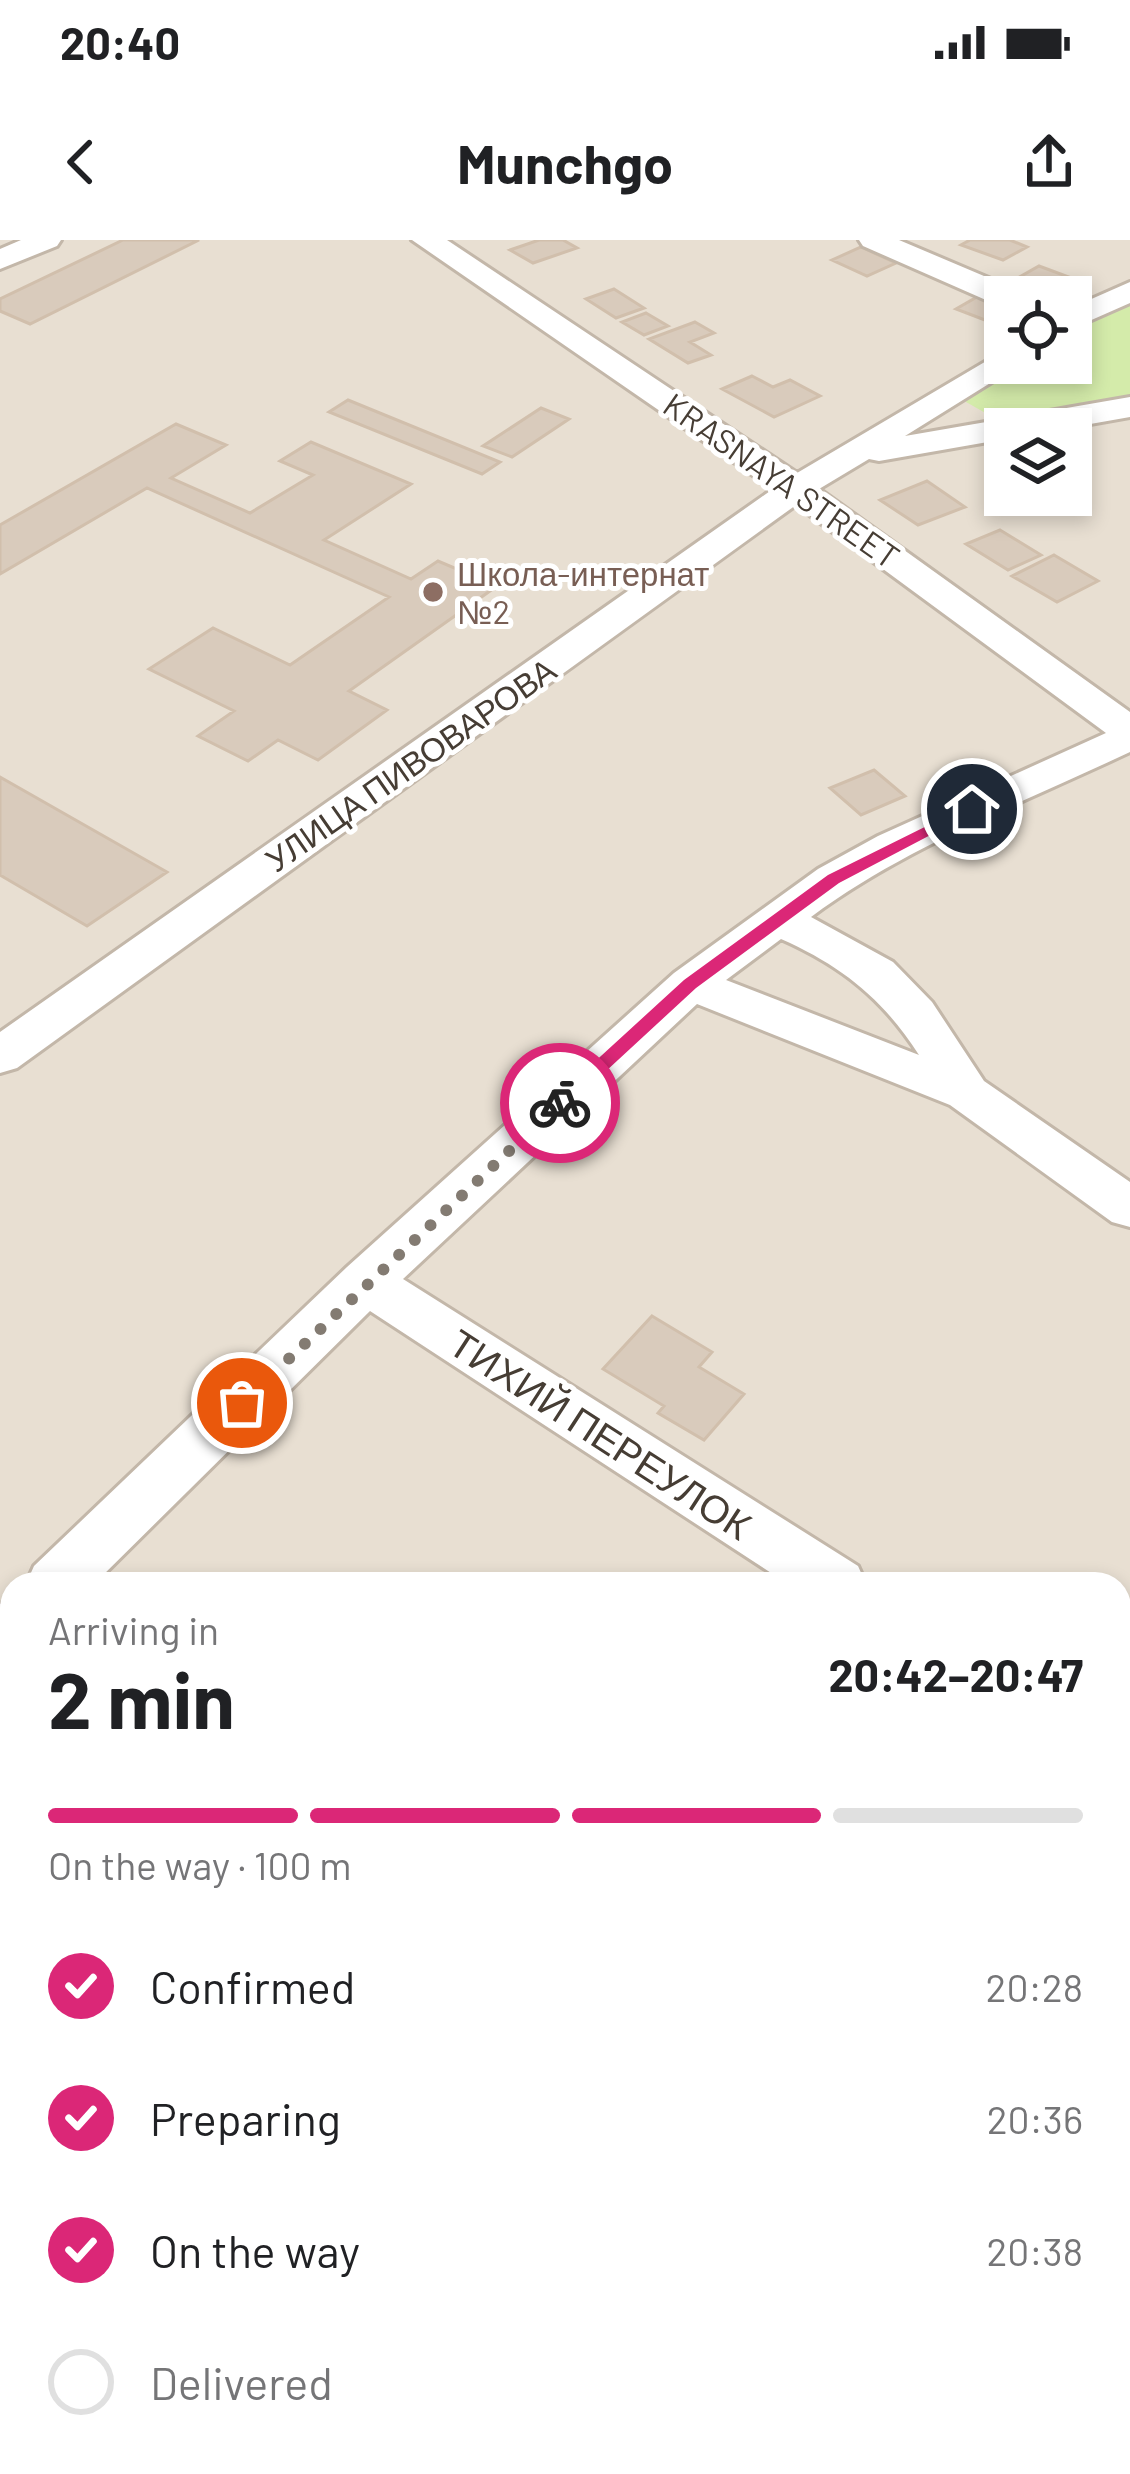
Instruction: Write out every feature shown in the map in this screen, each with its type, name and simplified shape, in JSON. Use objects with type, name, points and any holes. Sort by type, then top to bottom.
[{"type":"street","points":[[0,259],[46,240]]},
{"type":"street","name":"KRASNAYA STREET","points":[[427,240],[796,488],[1130,734]]},
{"type":"street","points":[[874,240],[984,288]]},
{"type":"street","points":[[1092,310],[1130,291]]},
{"type":"street","name":"УЛИЦА ПИВОВАРОВА","points":[[0,1056],[796,488],[984,373]]},
{"type":"street","points":[[847,457],[1130,407]]},
{"type":"street","points":[[68,1572],[365,1282],[690,984],[833,879],[1130,734]]},
{"type":"street","points":[[778,920],[878,973],[912,1008],[967,1093]]},
{"type":"street","points":[[690,984],[967,1093],[1130,1208]]},
{"type":"street","name":"ТИХИЙ ПЕРЕУЛОК","points":[[365,1282],[818,1572]]},
{"type":"shaded area","points":[[0,240],[1130,240],[1130,1572],[0,1572]]},
{"type":"green space","points":[[1130,302],[1130,396],[1060,408],[984,408],[984,412],[966,402],[967,395],[985,384],[1092,384],[1092,321]]},
{"type":"building","points":[[123,240],[199,240],[30,324],[0,311],[0,299]]},
{"type":"building","points":[[539,240],[563,240],[577,248],[533,263],[510,250]]},
{"type":"building","points":[[970,240],[1010,240],[1027,247],[1003,260],[961,245]]},
{"type":"building","points":[[861,247],[896,263],[867,276],[832,260]]},
{"type":"building","points":[[1039,266],[1066,276],[1021,276]]},
{"type":"building","points":[[614,289],[644,308],[616,318],[586,299]]},
{"type":"building","points":[[984,293],[984,320],[956,309]]},
{"type":"building","points":[[646,313],[668,326],[644,335],[622,322]]},
{"type":"building","points":[[695,322],[714,333],[690,342],[711,355],[688,363],[649,339]]},
{"type":"building","points":[[752,376],[773,387],[790,380],[820,396],[774,417],[722,389]]},
{"type":"building","points":[[348,400],[500,462],[482,474],[329,412]]},
{"type":"building","points":[[541,408],[569,419],[512,457],[483,446]]},
{"type":"building","name":"Школа-интернат №2","points":[[176,424],[226,445],[171,478],[250,513],[313,475],[280,461],[311,442],[411,484],[324,540],[411,579],[438,561],[497,586],[349,691],[387,710],[318,760],[278,740],[248,761],[198,736],[234,711],[149,669],[213,628],[290,665],[389,597],[147,488],[0,574],[0,525]]},
{"type":"building","points":[[927,481],[965,507],[918,525],[880,500]]},
{"type":"building","points":[[1000,530],[1041,555],[1008,570],[966,544]]},
{"type":"building","points":[[1054,555],[1098,581],[1057,602],[1012,576]]},
{"type":"building","points":[[874,770],[905,796],[861,815],[830,788]]},
{"type":"building","points":[[0,777],[167,872],[87,926],[0,875]]},
{"type":"building","points":[[652,1316],[712,1352],[699,1367],[744,1394],[704,1440],[658,1413],[664,1406],[603,1369]]},
{"type":"way so far","points":[[242,1403],[365,1282],[560,1103]]},
{"type":"place","name":"Школа-интернат №2","points":[[433,592]]},
{"type":"route","points":[[560,1103],[690,984],[833,879],[972,809]]}]
